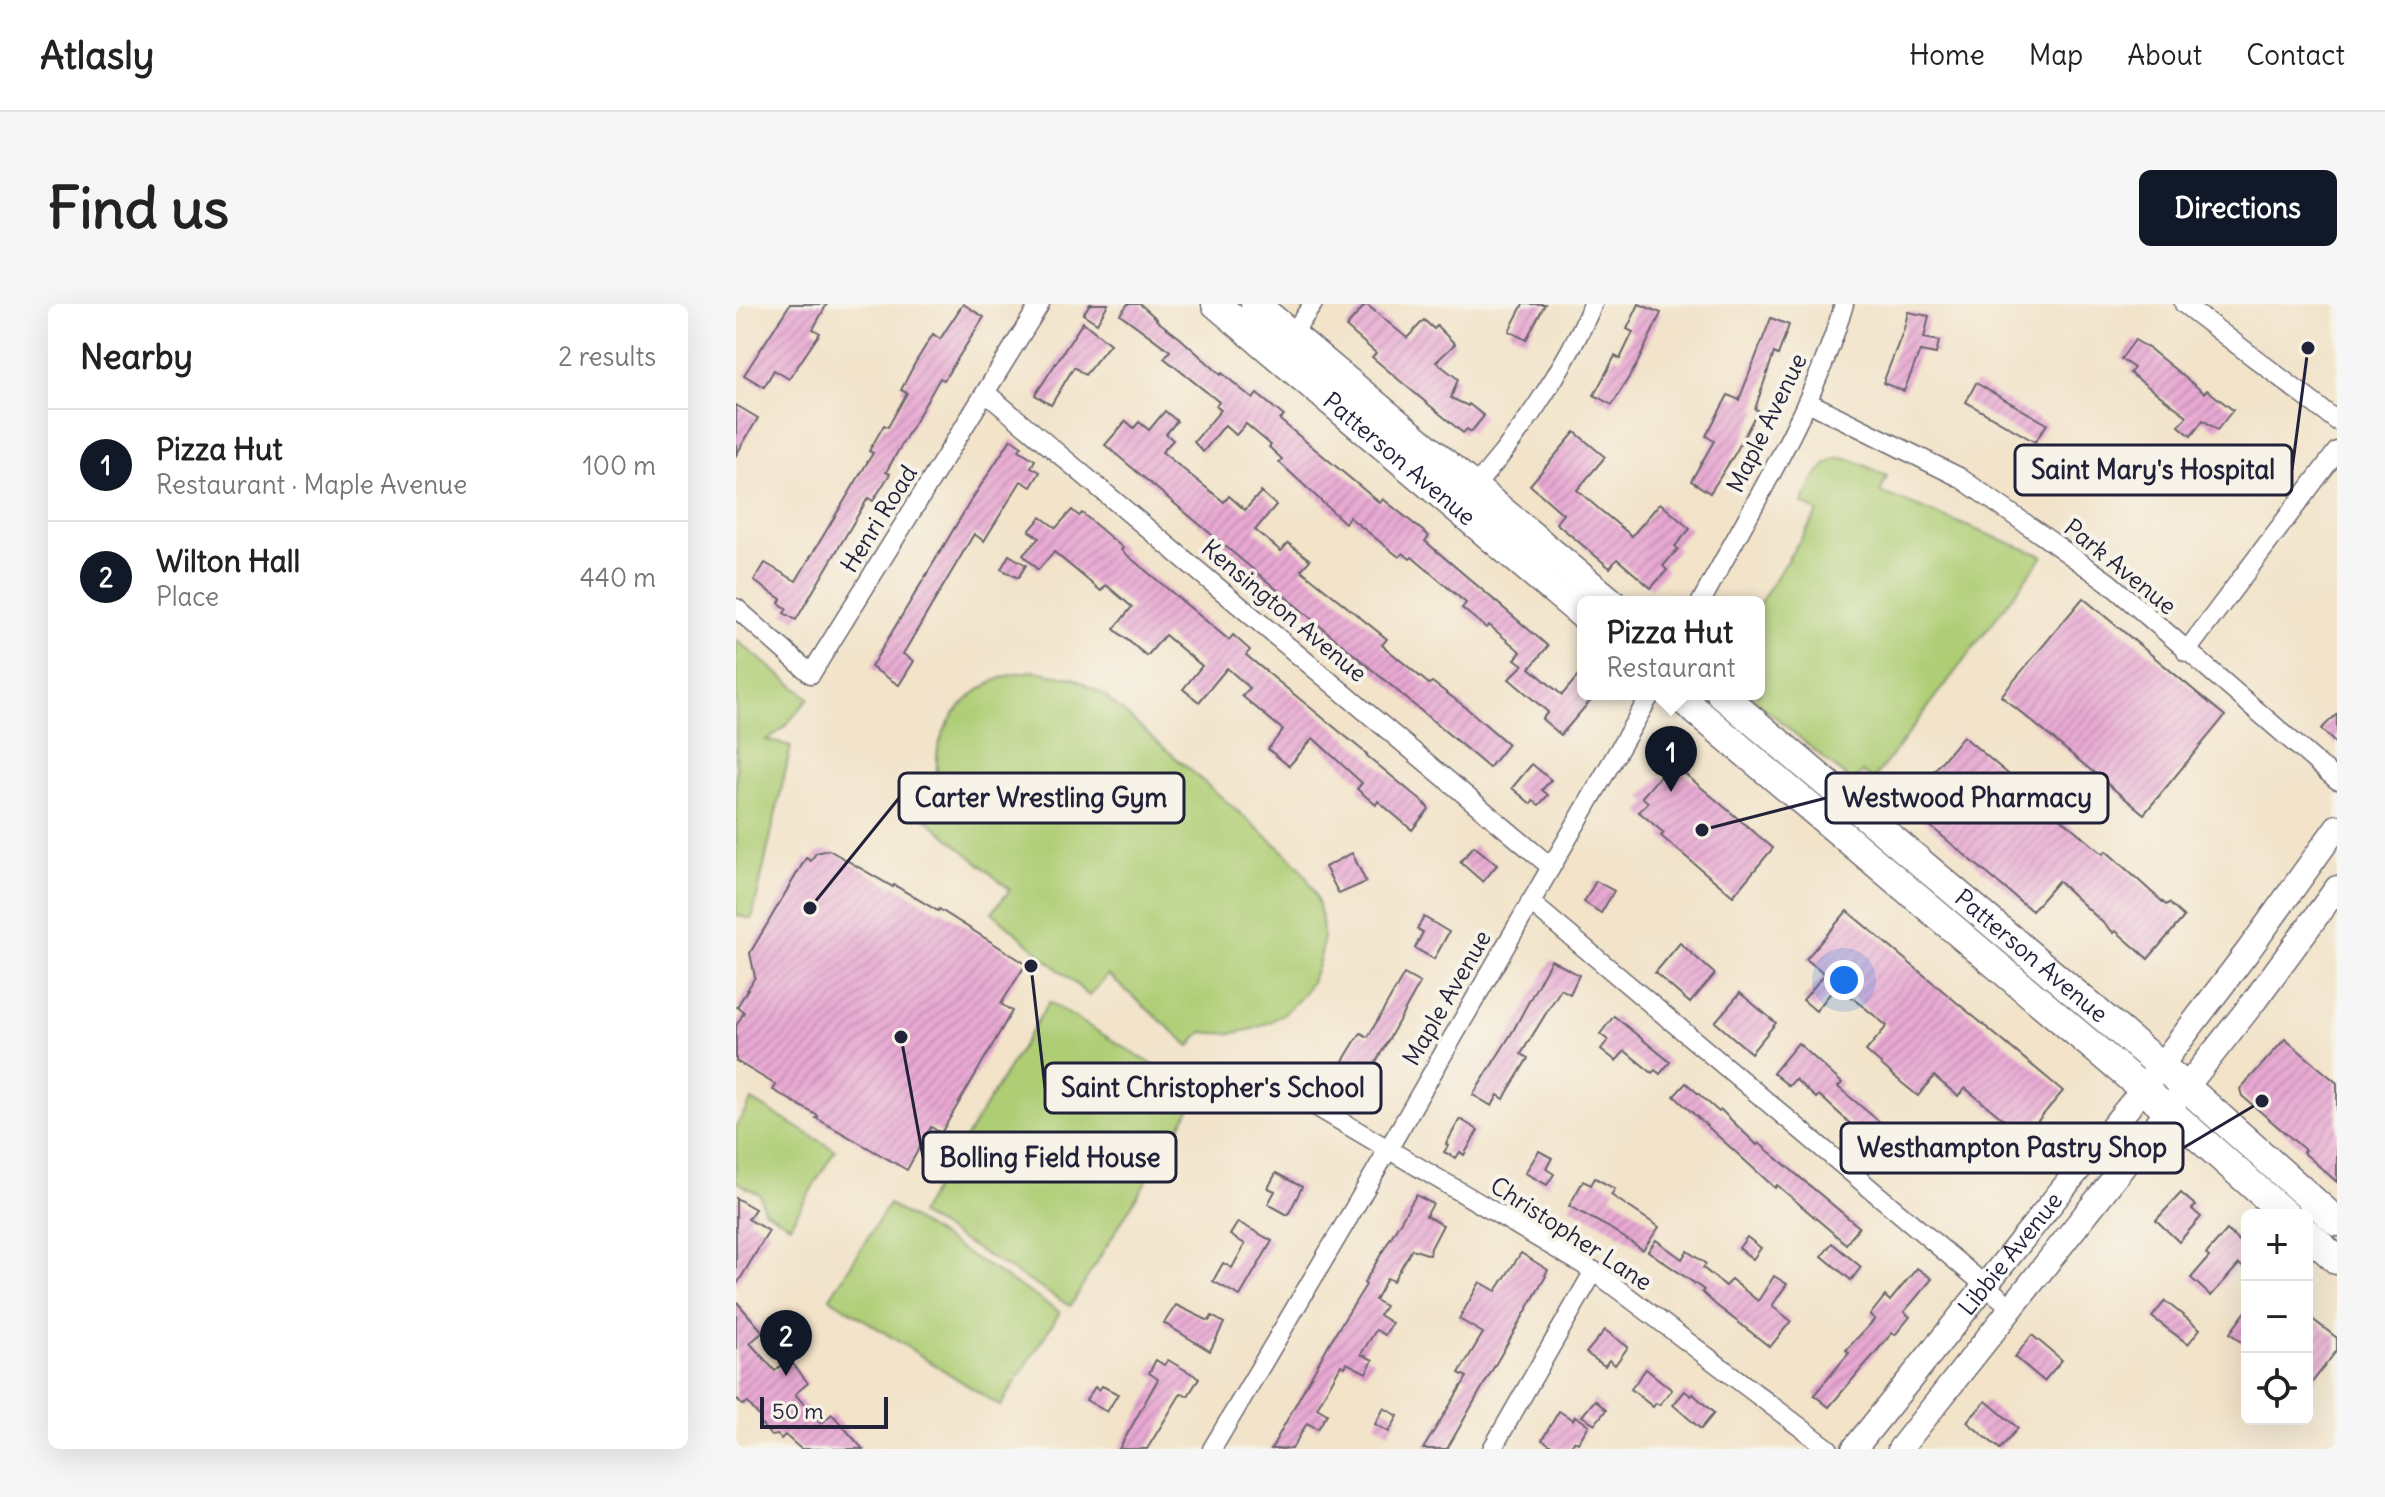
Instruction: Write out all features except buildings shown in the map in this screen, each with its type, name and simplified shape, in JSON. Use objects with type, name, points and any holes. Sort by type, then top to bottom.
[{"type":"main road","name":"Patterson Avenue","points":[[1216,304],[1284,345],[1464,497],[1577,609]]},
{"type":"main road","name":"Patterson Avenue","points":[[1255,304],[1284,345]]},
{"type":"main road","name":"Patterson Avenue","points":[[1464,497],[1603,596]]},
{"type":"main road","name":"Patterson Avenue","points":[[1683,700],[2168,1110],[2279,1209]]},
{"type":"main road","name":"Patterson Avenue","points":[[1728,700],[2186,1087],[2337,1222]]},
{"type":"main road","name":"Libbie Avenue","points":[[1854,1449],[2161,1066],[2337,827]]},
{"type":"main road","name":"Libbie Avenue","points":[[1900,1449],[2335,896]]},
{"type":"main road","points":[[2313,1238],[2337,1260]]},
{"type":"street","name":"Henri Road","points":[[736,608],[811,674],[1040,304]]},
{"type":"street","points":[[1284,345],[1313,304]]},
{"type":"street","points":[[1464,497],[1526,420],[1566,359],[1593,304]]},
{"type":"street","name":"Maple Avenue","points":[[1704,596],[1808,402],[1844,304]]},
{"type":"street","points":[[2184,304],[2337,421]]},
{"type":"street","name":"Kensington Avenue","points":[[986,393],[1551,867]]},
{"type":"street","name":"Park Avenue","points":[[1808,402],[1959,477],[2108,582],[2337,780]]},
{"type":"street","points":[[2186,652],[2337,451]]},
{"type":"street","name":"Maple Avenue","points":[[1212,1449],[1648,700]]},
{"type":"street","points":[[1530,902],[2012,1308]]},
{"type":"street","name":"Christopher Lane","points":[[1273,1081],[1594,1271],[1829,1449]]},
{"type":"street","points":[[1492,1449],[1594,1271]]},
{"type":"green space","points":[[1840,458],[1853,460],[1887,476],[1880,492],[2043,556],[1873,780],[1863,772],[1853,783],[1755,700],[1765,700],[1764,596],[1818,512],[1802,503],[1821,470]]},
{"type":"green space","points":[[736,640],[809,698],[783,729],[766,740],[791,746],[752,919],[736,915]]},
{"type":"green space","points":[[1034,671],[1073,678],[1101,693],[1286,853],[1309,882],[1321,914],[1322,946],[1314,976],[1297,1002],[1272,1021],[1240,1032],[1202,1032],[1190,1046],[1108,975],[1089,996],[992,912],[1010,890],[918,812],[935,793],[938,749],[943,733],[961,705],[973,694],[1002,678]]},
{"type":"green space","points":[[1049,1002],[1200,1093],[1070,1306],[919,1214]]},
{"type":"green space","points":[[752,1100],[835,1150],[790,1225],[764,1210],[760,1195],[736,1181],[736,1126]]},
{"type":"green space","points":[[889,1204],[1060,1312],[1000,1406],[830,1298]]},
{"type":"place","name":"Saint Mary's Hospital","points":[[2308,348]]},
{"type":"place","name":"Pizza Hut","points":[[1671,792]]},
{"type":"place","name":"Westwood Pharmacy","points":[[1702,830]]},
{"type":"place","name":"Carter Wrestling Gym","points":[[810,908]]},
{"type":"place","name":"Saint Christopher's School","points":[[1031,966]]},
{"type":"place","name":"Bolling Field House","points":[[901,1037]]},
{"type":"place","name":"Westhampton Pastry Shop","points":[[2262,1101]]},
{"type":"place","name":"Wilton Hall","points":[[786,1376]]}]
